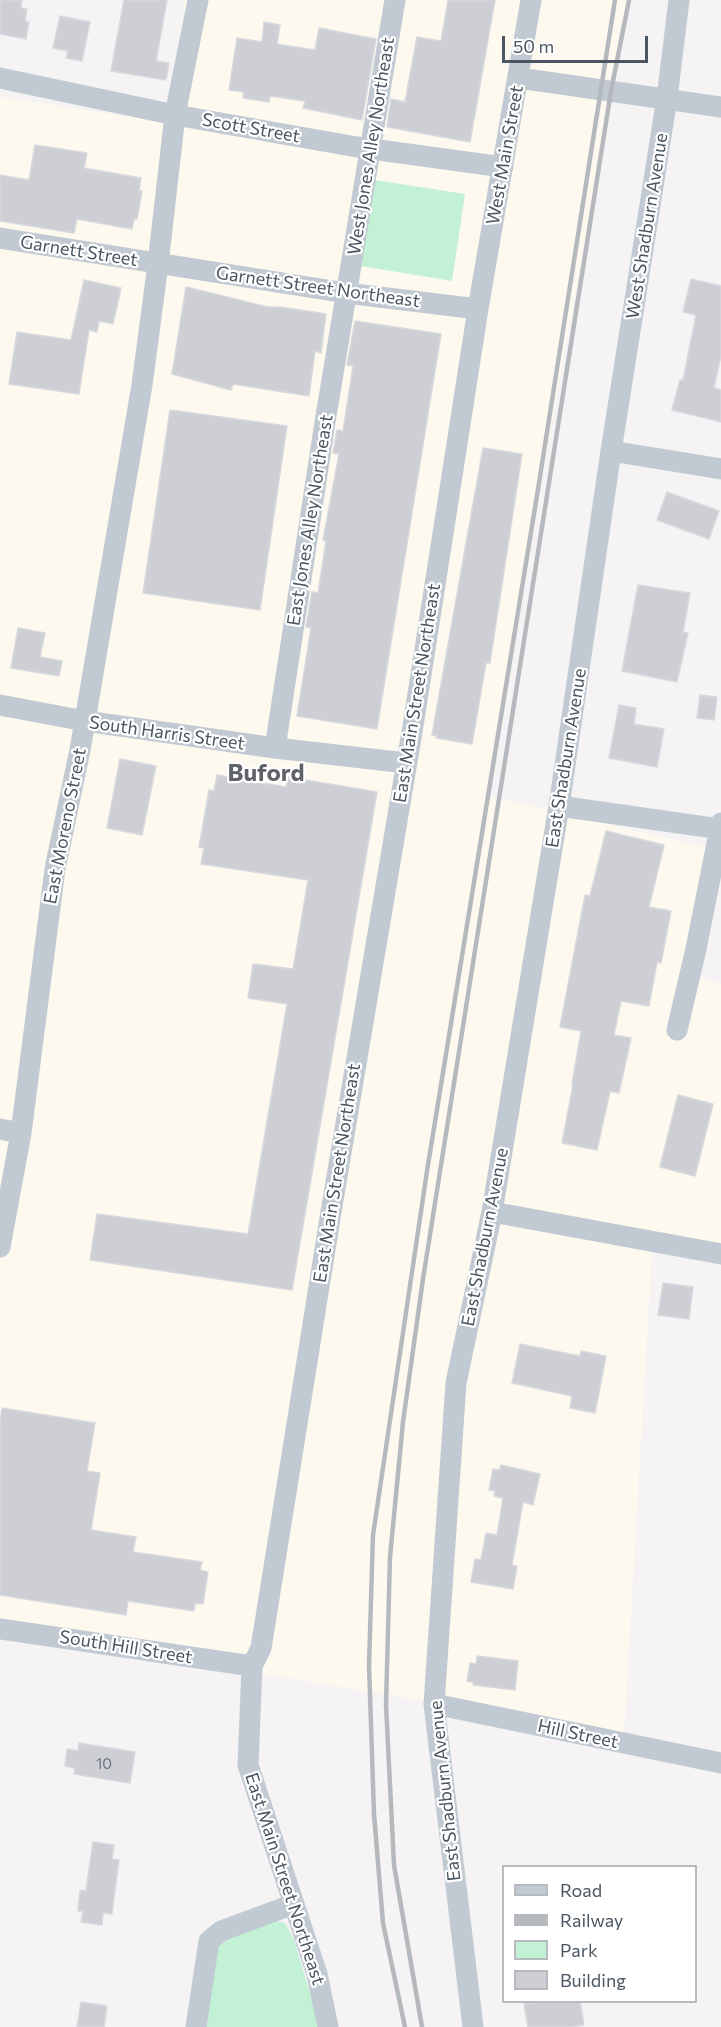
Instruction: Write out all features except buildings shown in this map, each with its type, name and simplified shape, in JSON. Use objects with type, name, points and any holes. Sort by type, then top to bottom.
[{"type":"street","name":"East Moreno Street","points":[[0,1247],[21,1133],[55,869],[85,721],[142,385],[175,115],[198,0]]},
{"type":"street","name":"West Jones Alley Northeast","points":[[346,293],[395,0]]},
{"type":"street","name":"West Main Street","points":[[478,309],[531,0]]},
{"type":"street","name":"West Shadburn Avenue","points":[[611,451],[667,98],[679,0]]},
{"type":"street","name":"Scott Street","points":[[0,78],[175,115],[371,149],[503,166]]},
{"type":"street","points":[[519,78],[721,107]]},
{"type":"street","name":"Garnett Street","points":[[0,238],[158,264]]},
{"type":"street","name":"Garnett Street Northeast","points":[[158,264],[346,293],[478,309]]},
{"type":"street","name":"East Jones Alley Northeast","points":[[275,748],[346,293]]},
{"type":"street","name":"East Main Street Northeast","points":[[328,2027],[317,1974],[248,1765],[252,1666],[261,1648],[478,309]]},
{"type":"street","points":[[611,451],[721,469]]},
{"type":"street","name":"East Shadburn Avenue","points":[[473,2027],[434,1704],[456,1383],[492,1212],[559,806],[611,451]]},
{"type":"street","name":"South Harris Street","points":[[0,705],[85,721],[275,748],[406,763]]},
{"type":"street","points":[[559,806],[721,827],[677,1030]]},
{"type":"street","points":[[0,1129],[21,1133]]},
{"type":"street","points":[[492,1212],[721,1254]]},
{"type":"street","name":"South Hill Street","points":[[0,1629],[252,1666]]},
{"type":"street","name":"Hill Street","points":[[434,1704],[721,1763]]},
{"type":"street","points":[[196,2027],[209,1941],[222,1931],[294,1904]]},
{"type":"shaded area","points":[[185,0],[628,0],[485,795],[707,848],[680,971],[721,984],[721,1264],[652,1252],[624,1735],[0,1629],[0,97],[166,122]]},
{"type":"green space","points":[[375,180],[465,194],[452,281],[361,266]]},
{"type":"green space","points":[[270,1920],[285,1923],[294,1940],[314,2006],[317,2027],[204,2027],[217,1943]]},
{"type":"railway","points":[[405,2027],[383,1923],[374,1814],[369,1665],[373,1535],[427,1171],[615,0]]},
{"type":"railway","points":[[422,2027],[394,1865],[386,1705],[390,1557],[403,1422],[423,1279],[611,91],[629,0]]},
{"type":"district","name":"Buford","points":[[266,773]]}]
